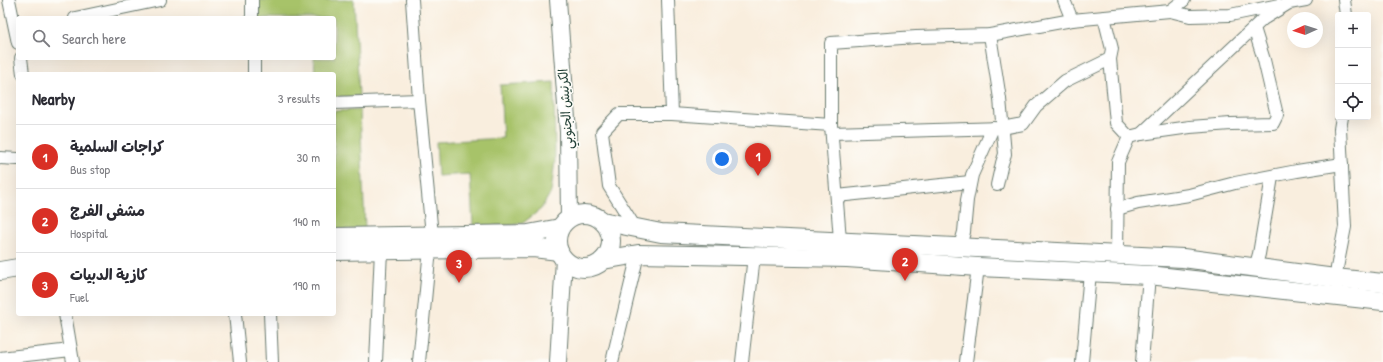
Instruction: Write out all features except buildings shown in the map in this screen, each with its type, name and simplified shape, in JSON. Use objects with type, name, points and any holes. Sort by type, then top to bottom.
[{"type":"main road","name":"الكرنيش الجنوبي","points":[[558,0],[568,132],[565,224]]},
{"type":"main road","points":[[336,251],[381,250],[431,242],[528,234],[565,224],[578,215],[587,215],[595,217],[602,222],[607,228],[610,236],[608,253],[603,260]]},
{"type":"main road","points":[[602,222],[661,233],[840,240],[1183,258],[1383,283]]},
{"type":"main road","points":[[558,362],[561,255],[557,242],[565,224]]},
{"type":"main road","points":[[336,237],[534,248],[561,255],[571,265],[580,268],[592,266],[603,260],[638,254],[847,258],[978,267],[1149,275],[1383,301]]},
{"type":"main road","points":[[0,259],[16,256]]},
{"type":"main road","points":[[0,270],[16,268]]},
{"type":"street","points":[[9,0],[16,27]]},
{"type":"street","points":[[82,16],[121,4],[160,0]]},
{"type":"street","points":[[252,0],[252,16]]},
{"type":"street","points":[[412,0],[431,242],[419,362]]},
{"type":"street","points":[[668,0],[672,114]]},
{"type":"street","points":[[1064,0],[1072,20]]},
{"type":"street","points":[[1170,12],[1184,0]]},
{"type":"street","points":[[847,258],[840,240],[832,129],[831,44],[916,37],[990,35],[1072,20],[1170,12],[1190,16],[1230,15],[1306,0]]},
{"type":"street","points":[[1344,0],[1346,12]]},
{"type":"street","points":[[1141,134],[1263,19],[1289,3]]},
{"type":"street","points":[[1104,17],[1112,49],[1110,59],[1116,122],[1129,138]]},
{"type":"street","points":[[1117,254],[1118,162],[1129,138],[1141,134],[1197,126],[1273,123],[1277,115],[1264,60],[1254,28]]},
{"type":"street","points":[[990,35],[1000,99],[998,128],[1005,154],[997,185]]},
{"type":"street","points":[[636,229],[609,186],[602,132],[619,114],[672,114],[832,129],[998,128],[1023,124],[1036,106],[1066,81],[1110,59]]},
{"type":"street","points":[[21,60],[23,72]]},
{"type":"street","points":[[254,60],[254,72]]},
{"type":"street","points":[[336,103],[419,100]]},
{"type":"street","points":[[1342,120],[1340,129],[1345,227],[1334,278],[1348,297]]},
{"type":"street","points":[[960,246],[964,232],[967,200],[972,175],[998,128]]},
{"type":"street","points":[[0,158],[16,159]]},
{"type":"street","points":[[1117,209],[1138,203],[1189,195],[1236,183],[1342,164]]},
{"type":"street","points":[[1255,268],[1259,254],[1272,177]]},
{"type":"street","points":[[837,196],[970,182]]},
{"type":"street","points":[[376,362],[381,250]]},
{"type":"street","points":[[612,362],[638,254]]},
{"type":"street","points":[[742,362],[754,256]]},
{"type":"street","points":[[966,362],[978,267]]},
{"type":"street","points":[[1082,362],[1090,272]]},
{"type":"street","points":[[1142,362],[1149,275]]},
{"type":"street","points":[[0,358],[72,356],[65,316]]},
{"type":"street","points":[[235,316],[240,362]]},
{"type":"street","points":[[270,316],[272,362]]},
{"type":"green space","points":[[258,0],[354,0],[359,96],[336,97],[336,72],[315,72],[314,60],[336,60],[336,16],[258,16]]},
{"type":"green space","points":[[554,82],[555,160],[551,192],[541,209],[523,223],[512,225],[473,226],[470,174],[438,176],[436,142],[503,138],[500,85]]},
{"type":"green space","points":[[360,110],[365,229],[336,230],[336,111]]},
{"type":"place","name":"كراجات السلمية","points":[[758,176]]},
{"type":"place","name":"مشفى الفرج","points":[[905,281]]},
{"type":"place","name":"كازية الدبيات","points":[[459,283]]}]
